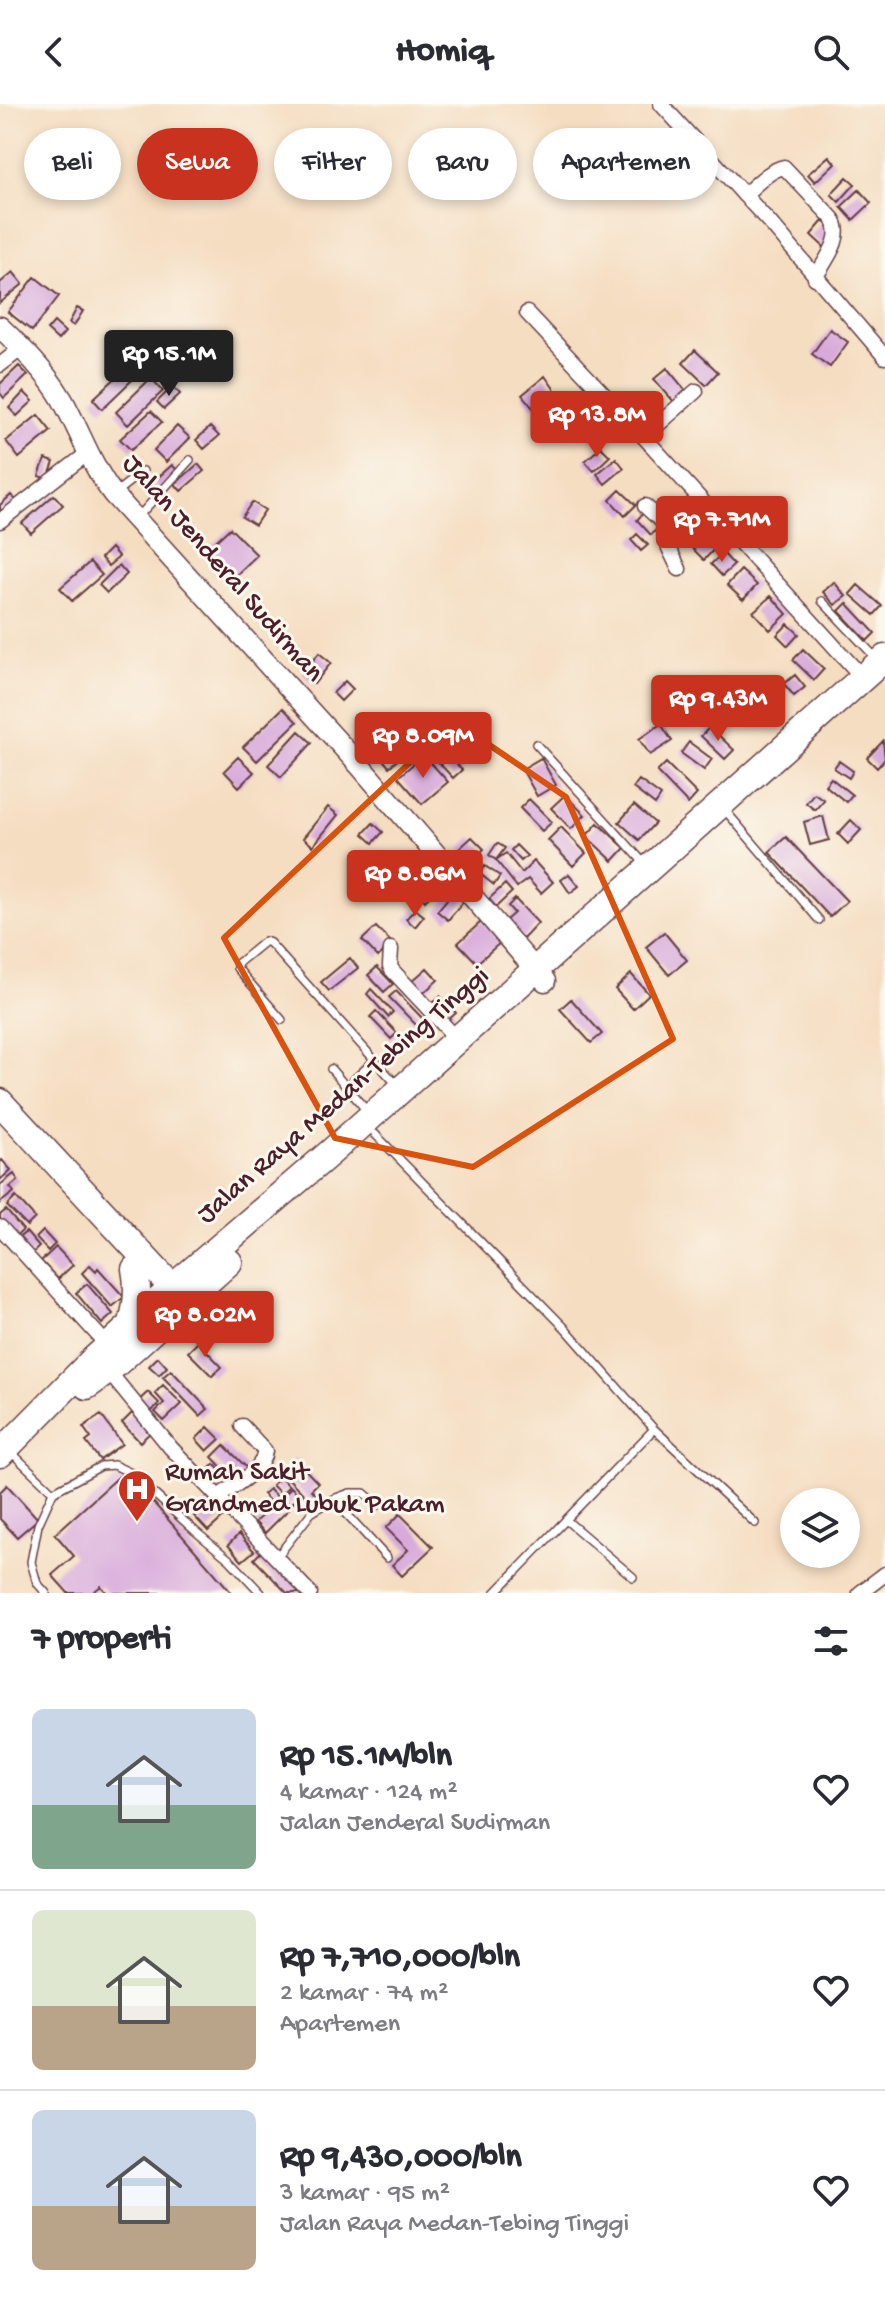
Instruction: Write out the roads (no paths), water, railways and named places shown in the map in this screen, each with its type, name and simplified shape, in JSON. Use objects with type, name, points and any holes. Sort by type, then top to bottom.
[{"type":"highway","name":"Jalan Raya Medan-Tebing Tinggi","points":[[108,1358],[131,1326],[174,1299],[205,1260],[373,1124],[401,1089],[457,1039],[541,975],[649,868],[752,787],[878,669]]},
{"type":"highway","name":"Jalan Raya Medan-Tebing Tinggi","points":[[4,1451],[541,975],[730,816],[752,787]]},
{"type":"highway","points":[[0,1102],[174,1299]]},
{"type":"highway","points":[[0,1127],[141,1264],[205,1260]]},
{"type":"highway","points":[[131,1326],[141,1264]]},
{"type":"main road","name":"Jalan Jenderal Sudirman","points":[[0,327],[22,348],[61,397],[98,474],[113,494],[360,766],[541,975]]},
{"type":"street","points":[[661,104],[885,357]]},
{"type":"street","points":[[744,195],[772,171],[784,167],[833,219],[838,226],[838,237],[815,278]]},
{"type":"street","points":[[527,313],[698,499],[878,669]]},
{"type":"street","points":[[0,365],[22,348]]},
{"type":"street","points":[[644,437],[696,391]]},
{"type":"street","points":[[0,521],[88,453]]},
{"type":"street","points":[[667,526],[698,499]]},
{"type":"street","points":[[645,506],[667,526],[669,548],[679,569]]},
{"type":"street","points":[[391,949],[392,970],[457,1039]]},
{"type":"street","points":[[0,1227],[108,1358],[171,1448],[310,1593]]},
{"type":"street","points":[[218,1497],[257,1467],[265,1456],[265,1451],[242,1426]]},
{"type":"street","points":[[860,1593],[885,1574]]},
{"type":"lane","points":[[136,519],[190,460]]},
{"type":"lane","points":[[113,494],[143,471]]},
{"type":"lane","points":[[822,601],[878,669]]},
{"type":"lane","points":[[536,744],[649,868]]},
{"type":"lane","points":[[730,816],[819,920]]},
{"type":"lane","points":[[282,1020],[237,968],[237,964],[265,941],[401,1089]]},
{"type":"lane","points":[[346,1087],[375,1060]]},
{"type":"lane","points":[[331,1069],[373,1124],[566,1329],[654,1429],[755,1523]]},
{"type":"lane","points":[[495,1593],[654,1429]]},
{"type":"lane","points":[[4,1451],[53,1492]]},
{"type":"lane","points":[[46,1593],[37,1583],[31,1562],[38,1525],[53,1492],[101,1466],[114,1465],[121,1467],[230,1560],[261,1593]]},
{"type":"lane","points":[[275,1559],[311,1513],[333,1499],[350,1493],[364,1493],[378,1505]]},
{"type":"lane","points":[[333,1499],[387,1558]]},
{"type":"lane","points":[[566,1520],[633,1577]]},
{"type":"place","name":"Rumah Sakit Grandmed Lubuk Pakam","points":[[137,1523]]}]
